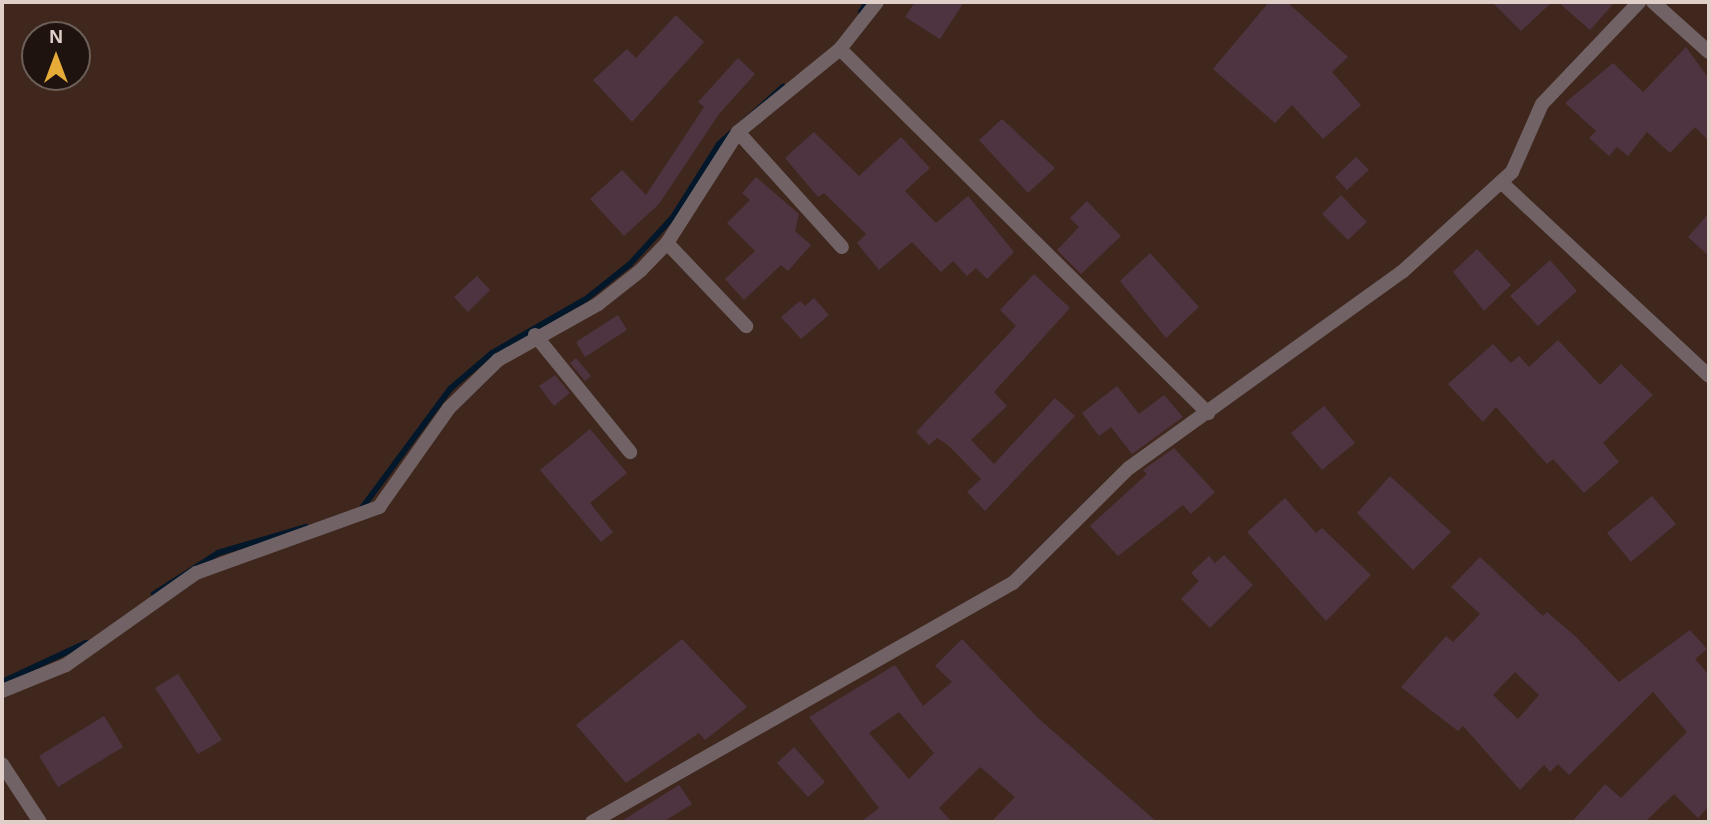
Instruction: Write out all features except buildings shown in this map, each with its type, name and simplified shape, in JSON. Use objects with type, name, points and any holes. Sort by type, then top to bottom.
[{"type":"street","points":[[2,691],[66,666],[219,562],[357,520],[379,507],[449,408],[498,360],[535,335],[598,304],[667,243],[738,132],[840,49],[877,2]]},
{"type":"street","points":[[592,822],[1013,583],[1129,468],[1402,272],[1502,182],[1542,104],[1639,2]]},
{"type":"street","points":[[1653,2],[1709,52]]},
{"type":"street","points":[[840,49],[1208,413]]},
{"type":"street","points":[[738,132],[842,247]]},
{"type":"street","points":[[1502,182],[1709,376]]},
{"type":"street","points":[[667,243],[746,326]]},
{"type":"street","points":[[535,335],[630,452]]},
{"type":"street","points":[[2,764],[40,822]]},
{"type":"waterway","points":[[861,12],[867,2]]},
{"type":"waterway","points":[[362,508],[450,389],[492,353],[586,299],[630,264],[673,217],[719,144],[783,87]]},
{"type":"waterway","points":[[154,594],[218,553],[306,527]]},
{"type":"waterway","points":[[2,682],[86,643]]}]
